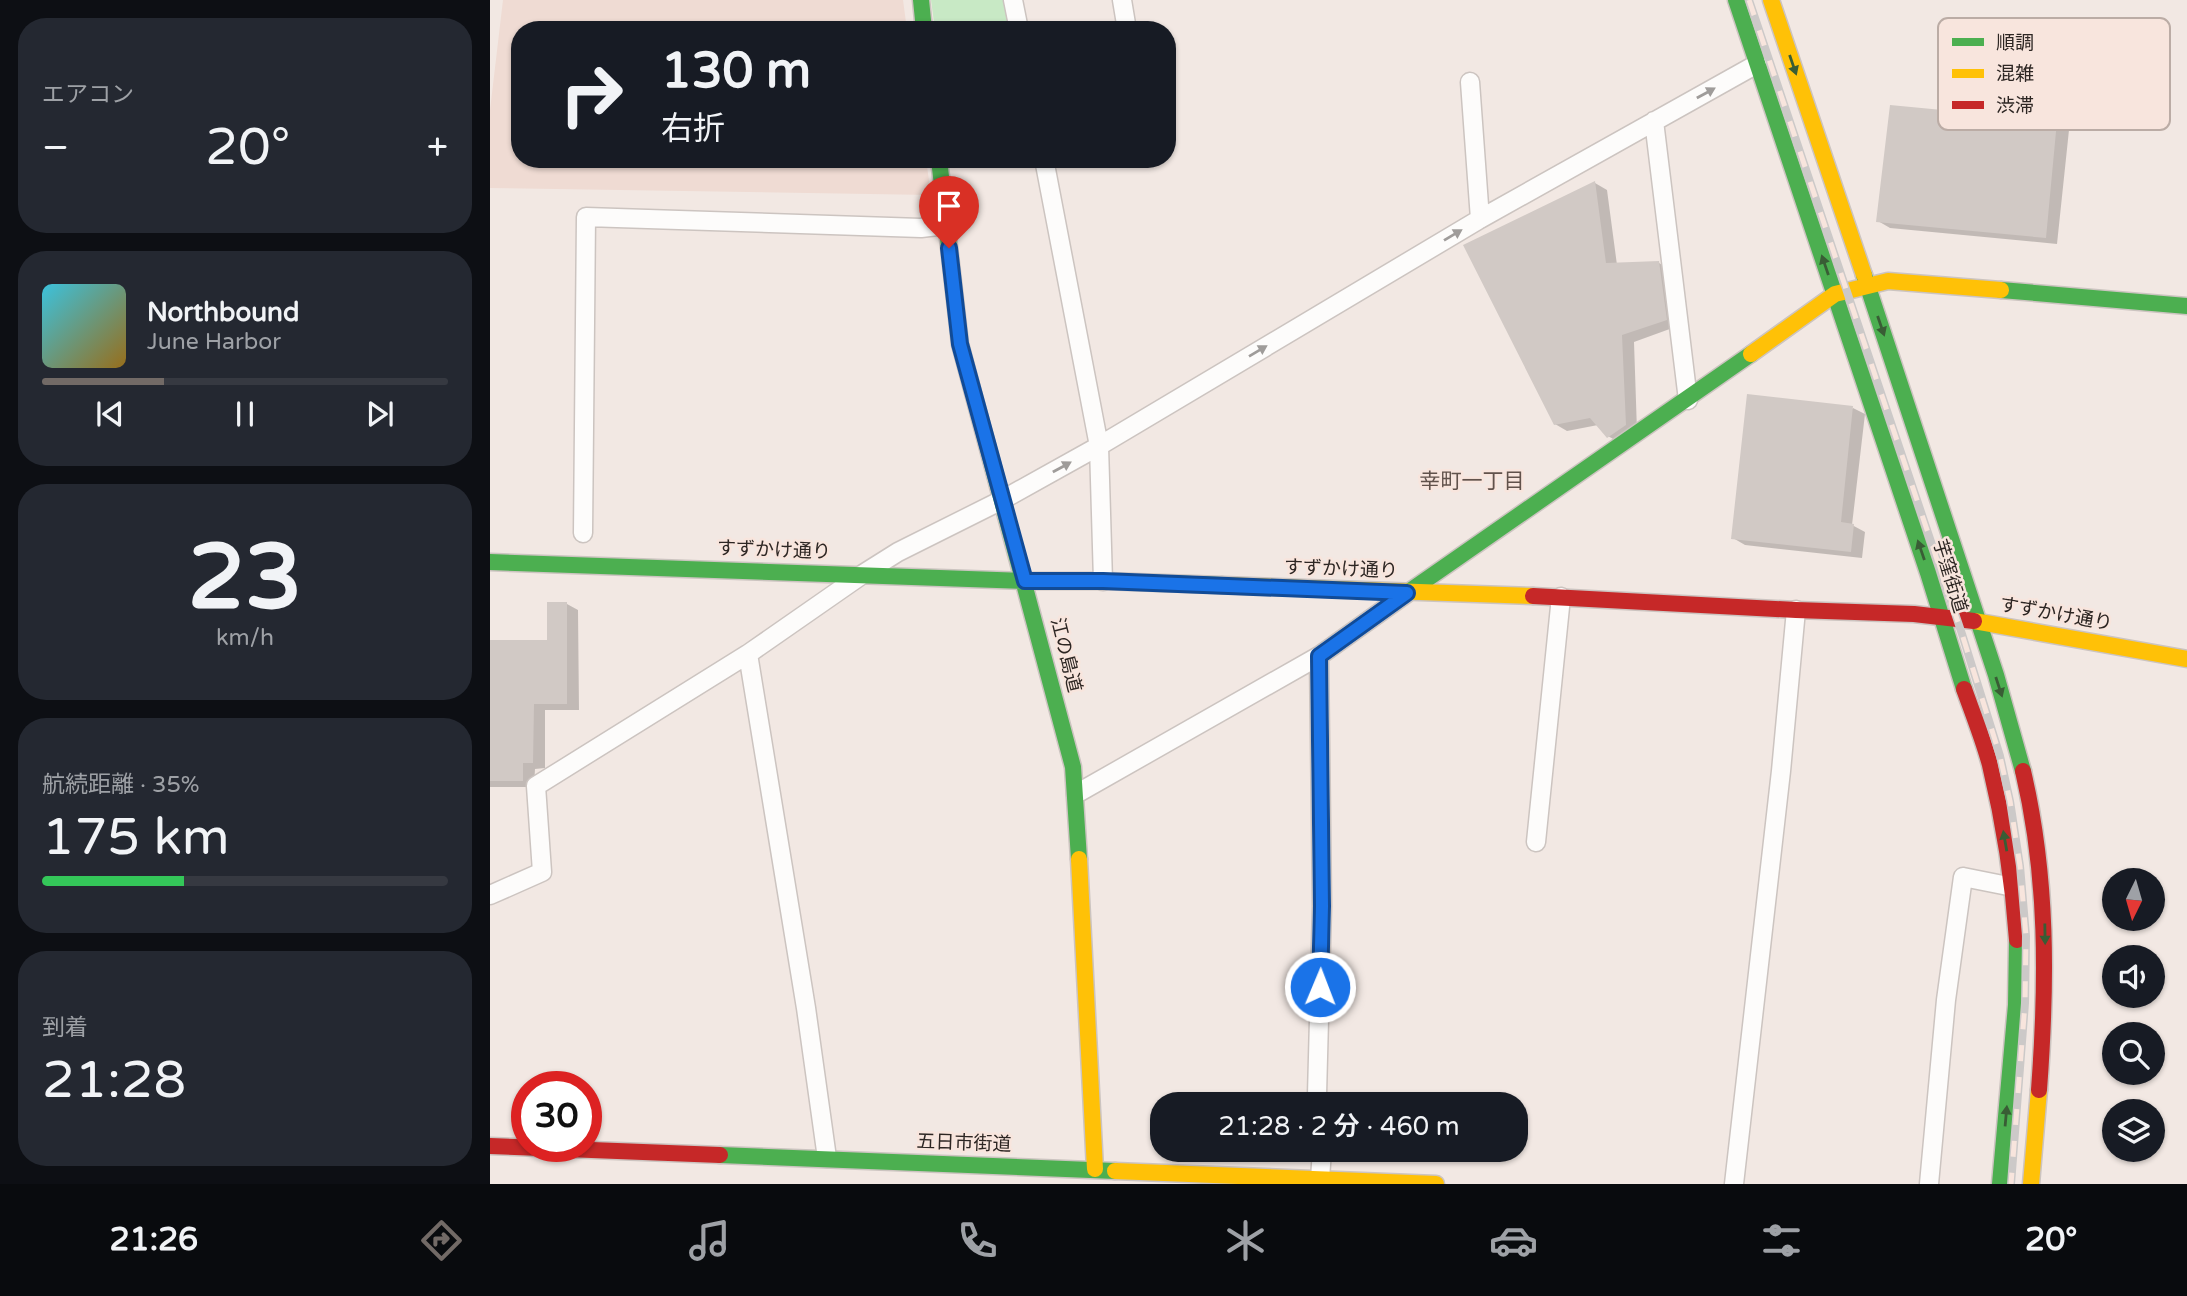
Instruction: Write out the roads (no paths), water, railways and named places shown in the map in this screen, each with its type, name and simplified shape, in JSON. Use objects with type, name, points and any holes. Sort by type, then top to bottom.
[{"type":"street","points":[[921,0],[923,21]]},
{"type":"street","points":[[1013,0],[1017,21]]},
{"type":"street","points":[[1122,0],[1126,21]]},
{"type":"street","name":"芋窪街道","points":[[1735,0],[1928,573],[1989,762],[2000,810],[2013,887],[2018,954],[2000,1184]]},
{"type":"street","name":"芋窪街道","points":[[1770,0],[1909,408],[2014,730],[2036,834],[2042,889],[2045,969],[2031,1184]]},
{"type":"street","points":[[490,895],[542,872],[536,786],[748,654],[898,552],[1002,500],[1099,446],[1480,219],[1757,64]]},
{"type":"street","points":[[1471,82],[1480,219]]},
{"type":"street","points":[[1654,121],[1688,400]]},
{"type":"street","name":"江の島道","points":[[940,168],[960,344],[1073,767],[1095,1169]]},
{"type":"street","points":[[1046,168],[1099,446],[1103,581]]},
{"type":"street","points":[[583,533],[586,217],[921,228],[946,225]]},
{"type":"street","points":[[1076,794],[1319,656],[1688,400],[1835,294],[1888,281],[2187,306]]},
{"type":"street","name":"すずかけ通り","points":[[490,562],[1561,597],[1940,616],[2187,659]]},
{"type":"street","points":[[1536,842],[1561,597]]},
{"type":"street","points":[[1734,1184],[1781,771],[1796,610]]},
{"type":"street","points":[[748,654],[806,1008],[827,1158]]},
{"type":"street","points":[[1317,1092],[1322,906],[1319,656]]},
{"type":"street","points":[[1929,1184],[1946,1000],[1963,877],[2013,887]]},
{"type":"street","name":"五日市街道","points":[[490,1146],[1436,1184]]},
{"type":"street","points":[[1320,1179],[1321,1162]]},
{"type":"street","points":[[953,1164],[953,1184]]},
{"type":"railway","points":[[1749,0],[1962,634],[2000,756],[2010,801],[2020,866],[2026,936],[2025,1003],[2011,1184]]},
{"type":"district","name":"幸町一丁目","points":[[1472,481]]}]
